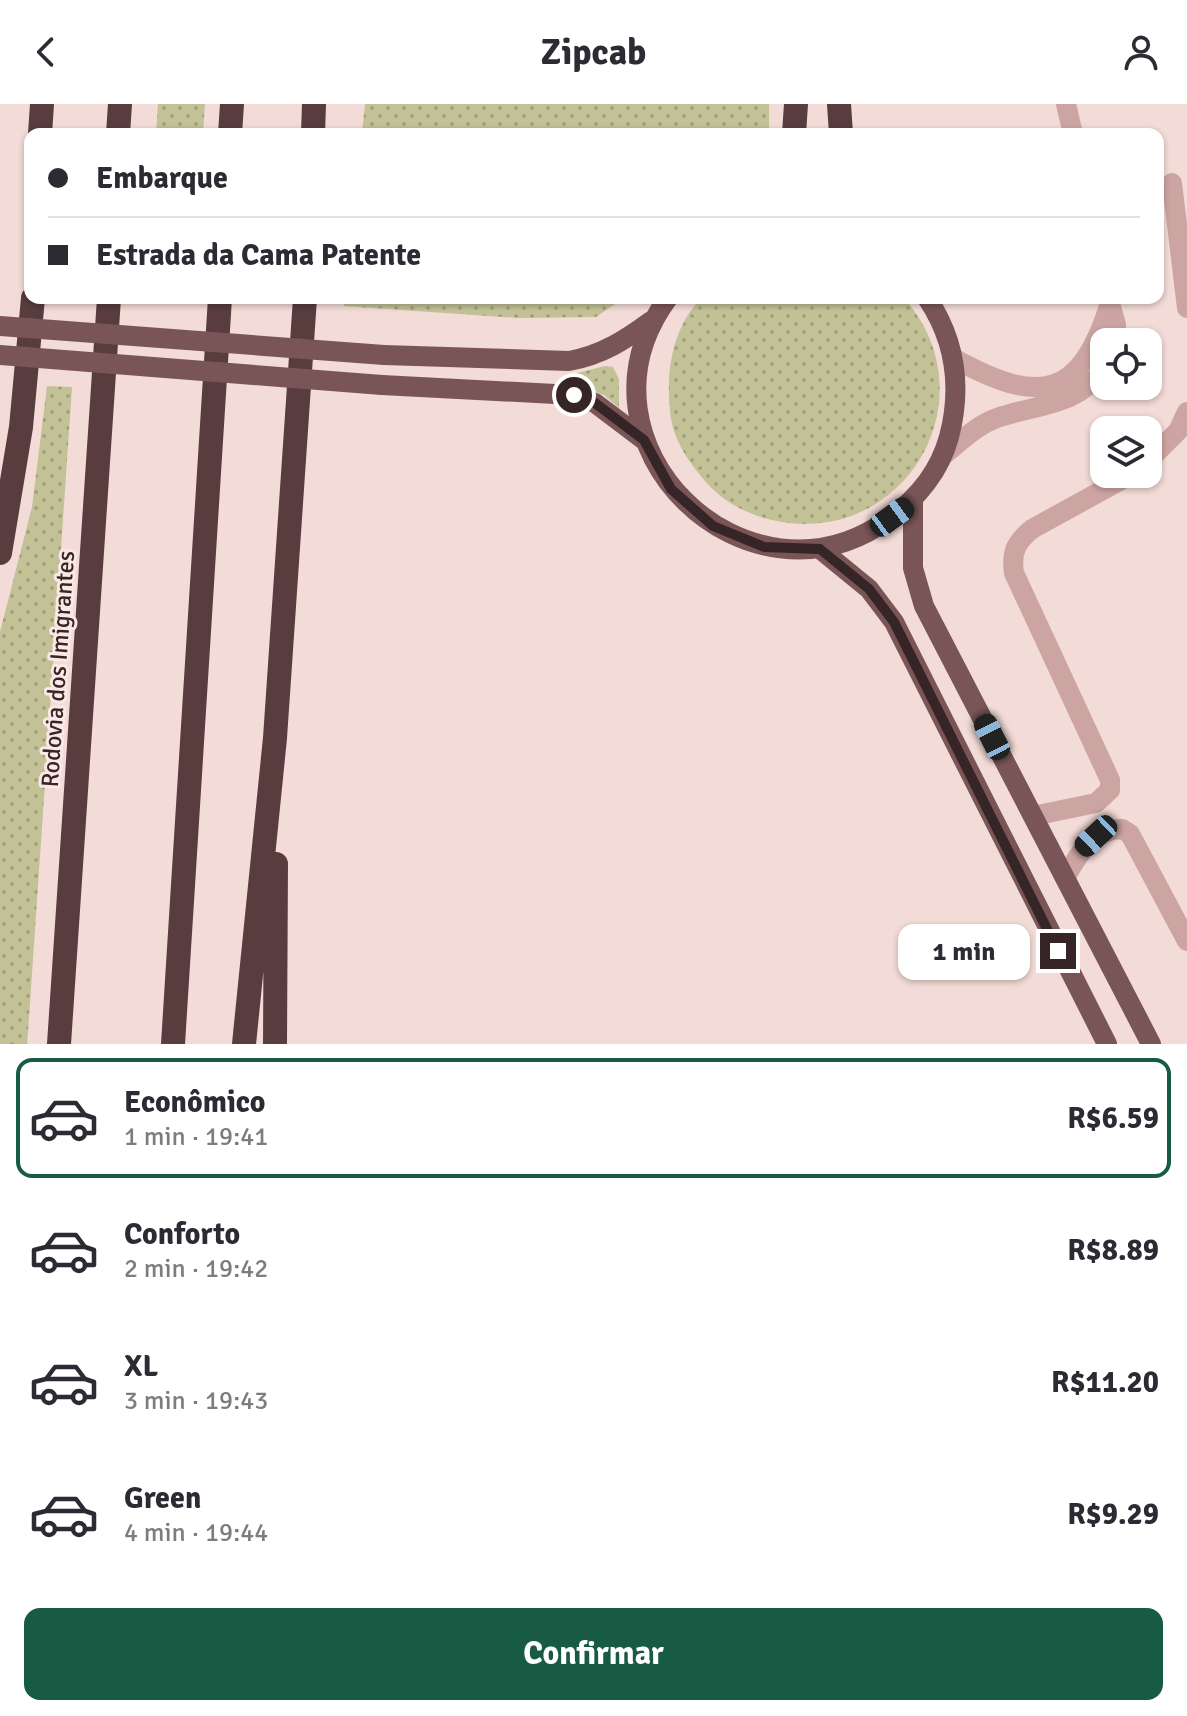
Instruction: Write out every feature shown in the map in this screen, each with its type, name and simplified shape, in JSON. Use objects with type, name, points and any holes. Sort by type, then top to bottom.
[{"type":"highway","points":[[40,128],[42,104]]},
{"type":"highway","points":[[118,128],[120,104]]},
{"type":"highway","points":[[230,128],[232,104]]},
{"type":"highway","points":[[313,128],[314,104]]},
{"type":"highway","points":[[794,128],[796,104]]},
{"type":"highway","points":[[839,104],[841,128]]},
{"type":"highway","points":[[0,553],[21,427],[32,304]]},
{"type":"highway","name":"Rodovia dos Imigrantes","points":[[59,1044],[109,304]]},
{"type":"highway","points":[[173,1044],[220,304]]},
{"type":"highway","points":[[244,1044],[275,738],[305,304]]},
{"type":"highway","points":[[275,738],[275,1044]]},
{"type":"main road","points":[[0,326],[384,355],[569,361],[591,357],[616,346],[651,321],[664,304]]},
{"type":"main road","points":[[651,321],[636,380],[644,440],[671,489],[713,526],[764,547],[820,549],[871,533],[913,501],[945,454],[957,408],[955,359],[941,319],[931,304]]},
{"type":"main road","points":[[0,355],[382,385],[574,395],[595,403],[644,440]]},
{"type":"main road","points":[[913,501],[916,587],[1151,1044]]},
{"type":"main road","points":[[820,549],[869,589],[894,622],[1107,1044]]},
{"type":"street","points":[[1066,104],[1072,128]]},
{"type":"street","points":[[1172,183],[1187,308]]},
{"type":"street","points":[[955,359],[994,381],[1020,388],[1045,387],[1069,377],[1088,359],[1108,304]]},
{"type":"street","points":[[1110,304],[1116,328]]},
{"type":"street","points":[[945,454],[995,419],[1070,398],[1090,385]]},
{"type":"street","points":[[1162,447],[1178,431],[1187,412]]},
{"type":"street","points":[[1033,816],[1096,803],[1110,790],[1110,780],[1014,573],[1012,556],[1019,540],[1032,529],[1107,488]]},
{"type":"street","points":[[1065,878],[1081,851],[1096,836],[1111,829],[1122,829],[1130,834],[1187,941]]},
{"type":"shaded area","points":[[158,104],[205,104],[203,128],[156,128]]},
{"type":"shaded area","points":[[365,104],[769,104],[769,128],[363,128]]},
{"type":"shaded area","points":[[615,304],[596,317],[519,318],[344,306]]},
{"type":"shaded area","points":[[696,304],[908,304],[929,338],[939,380],[936,421],[920,458],[895,490],[860,512],[819,523],[772,520],[735,506],[719,495],[693,465],[677,440],[671,421],[670,366],[677,337]]},
{"type":"shaded area","points":[[605,366],[613,367],[619,379],[619,408],[604,395],[561,382],[561,377]]},
{"type":"shaded area","points":[[47,386],[72,387],[28,1032],[27,1044],[0,1044],[0,632],[32,507]]},
{"type":"route","points":[[574,395],[595,403],[644,440],[671,489],[713,526],[764,547],[820,549],[869,589],[884,606],[1058,951]]}]
